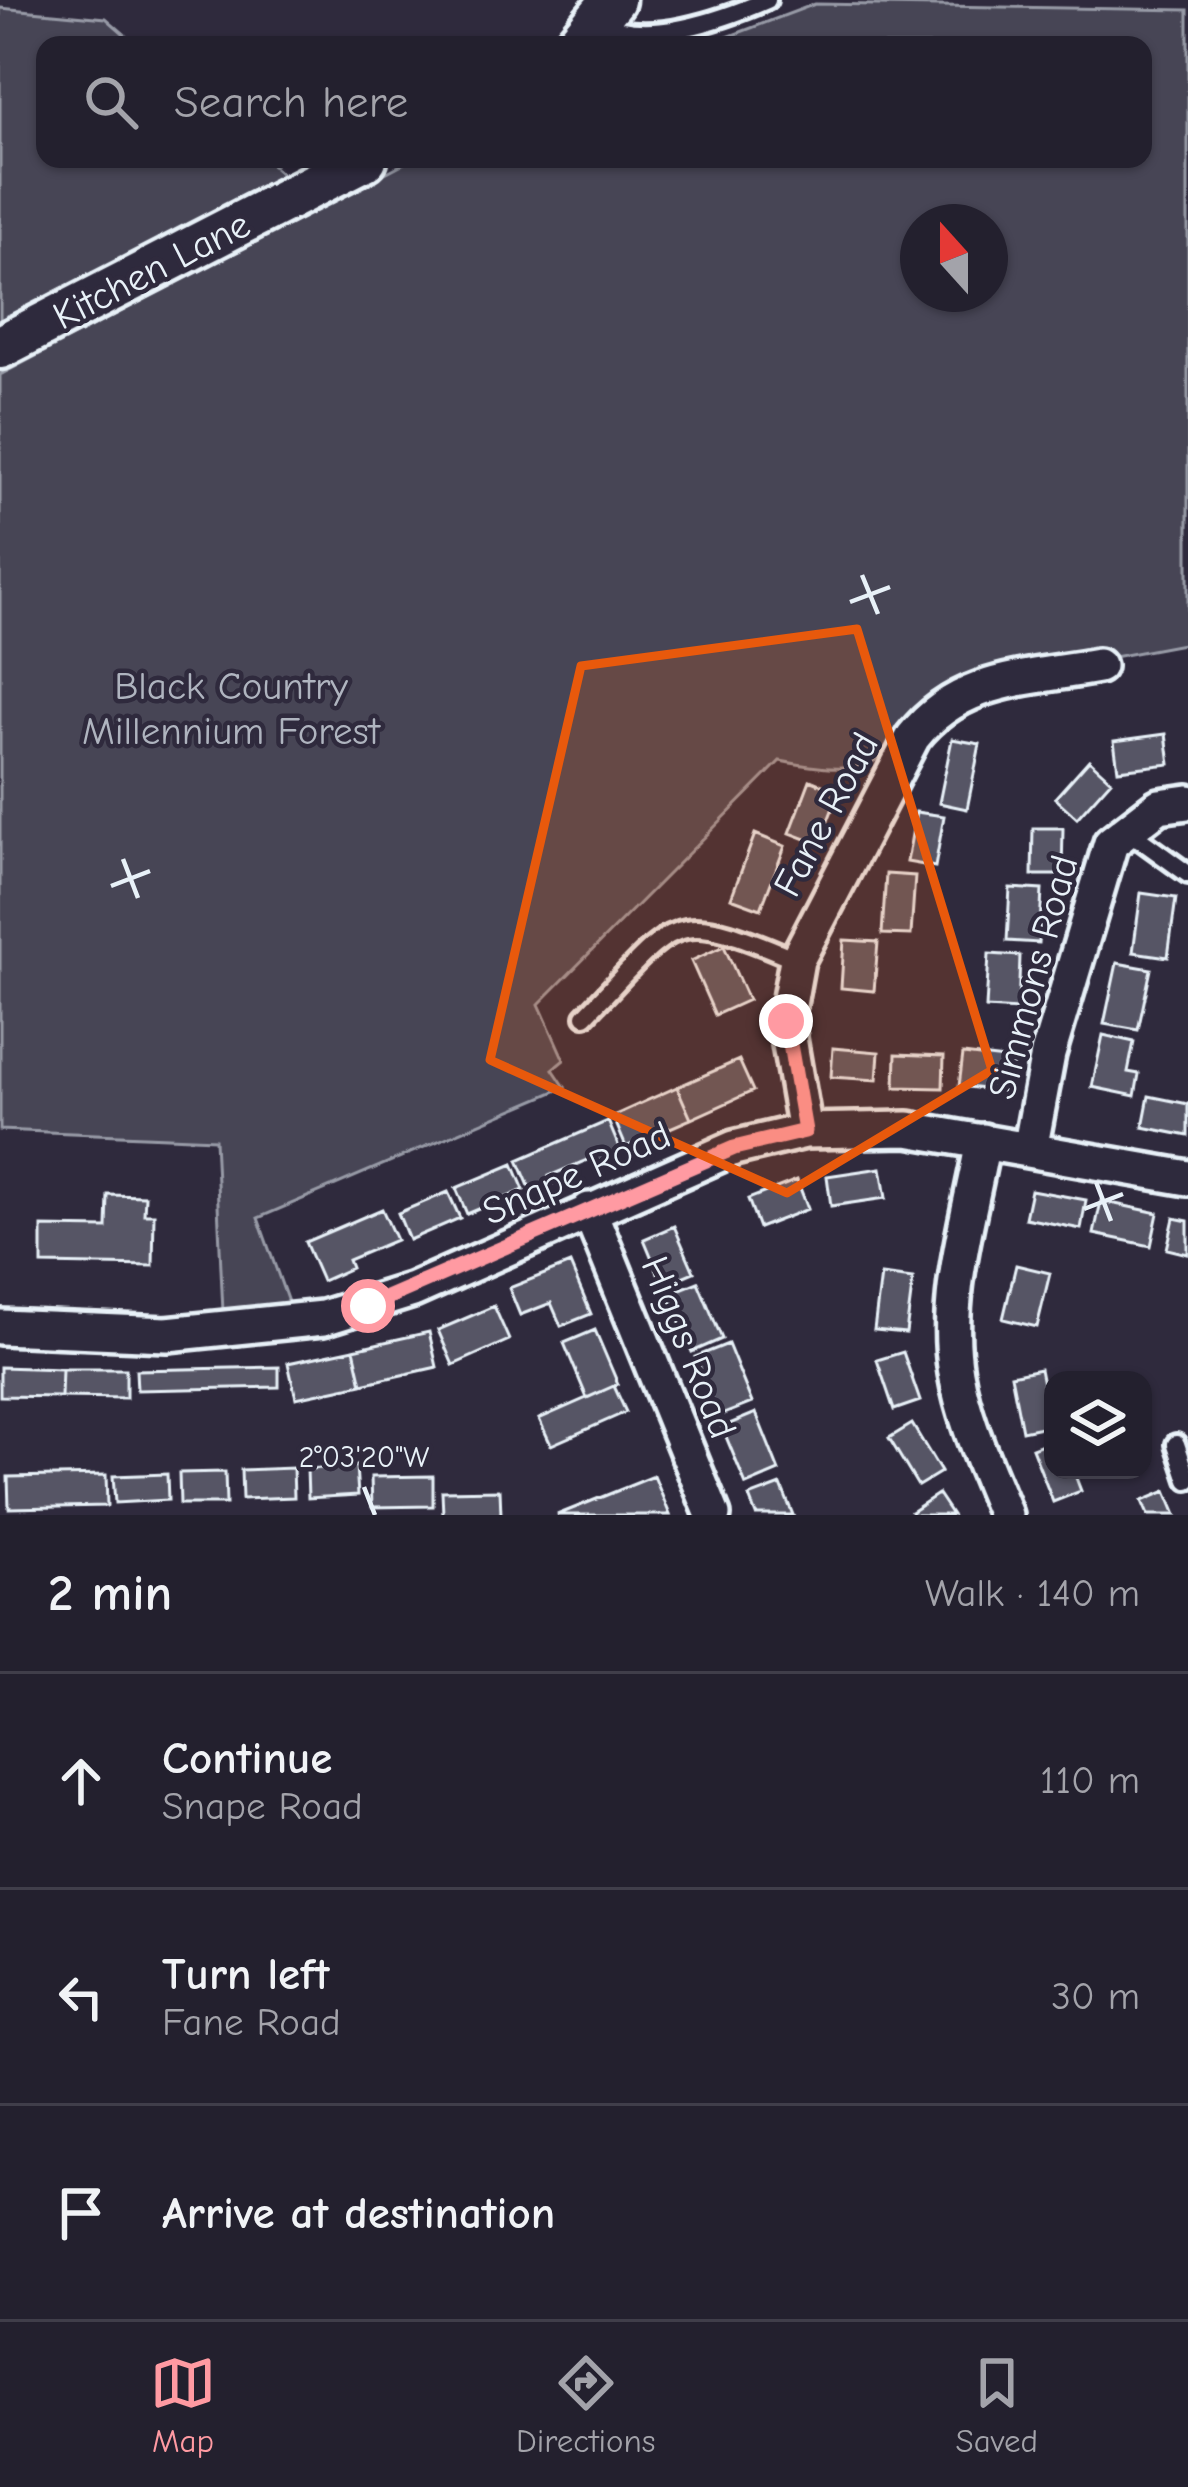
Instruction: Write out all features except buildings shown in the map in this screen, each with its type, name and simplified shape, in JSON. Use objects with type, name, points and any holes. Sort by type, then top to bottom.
[{"type":"street","name":"Kitchen Lane","points":[[0,347],[348,168]]},
{"type":"street","name":"Fane Road","points":[[805,1131],[786,1021],[797,960],[913,737],[935,709],[958,694],[1098,666]]},
{"type":"street","name":"Simmons Road","points":[[1030,1150],[1074,960],[1112,843],[1159,806],[1188,802]]},
{"type":"street","name":"Snape Road","points":[[0,1327],[167,1334],[323,1318],[412,1289],[734,1148],[805,1131],[908,1129],[1188,1178]]},
{"type":"street","points":[[983,1141],[953,1310],[953,1348],[963,1404],[1005,1515]]},
{"type":"street","name":"Higgs Road","points":[[590,1210],[712,1515]]},
{"type":"lane","points":[[596,21],[624,30],[667,30],[721,20],[766,0]]},
{"type":"lane","points":[[1126,829],[1188,874]]},
{"type":"lane","points":[[585,1016],[660,939],[686,925],[717,927],[797,960]]},
{"type":"lane","points":[[1176,1444],[1188,1480]]},
{"type":"highlighted area","points":[[857,629],[992,1070],[787,1193],[490,1060],[581,666]]},
{"type":"green space","name":"Black Country Millennium Forest","points":[[815,4],[1188,10],[1188,643],[943,689],[891,750],[859,766],[780,761],[539,1004],[564,1060],[553,1069],[565,1087],[258,1218],[289,1305],[223,1312],[215,1139],[0,1130],[0,375],[395,168],[1152,168],[1152,36],[730,36]]},
{"type":"green space","points":[[0,8],[106,18],[127,36],[36,36],[36,168],[275,168],[283,175],[0,321]]},
{"type":"route","points":[[368,1306],[734,1148],[805,1131],[786,1021]]}]
